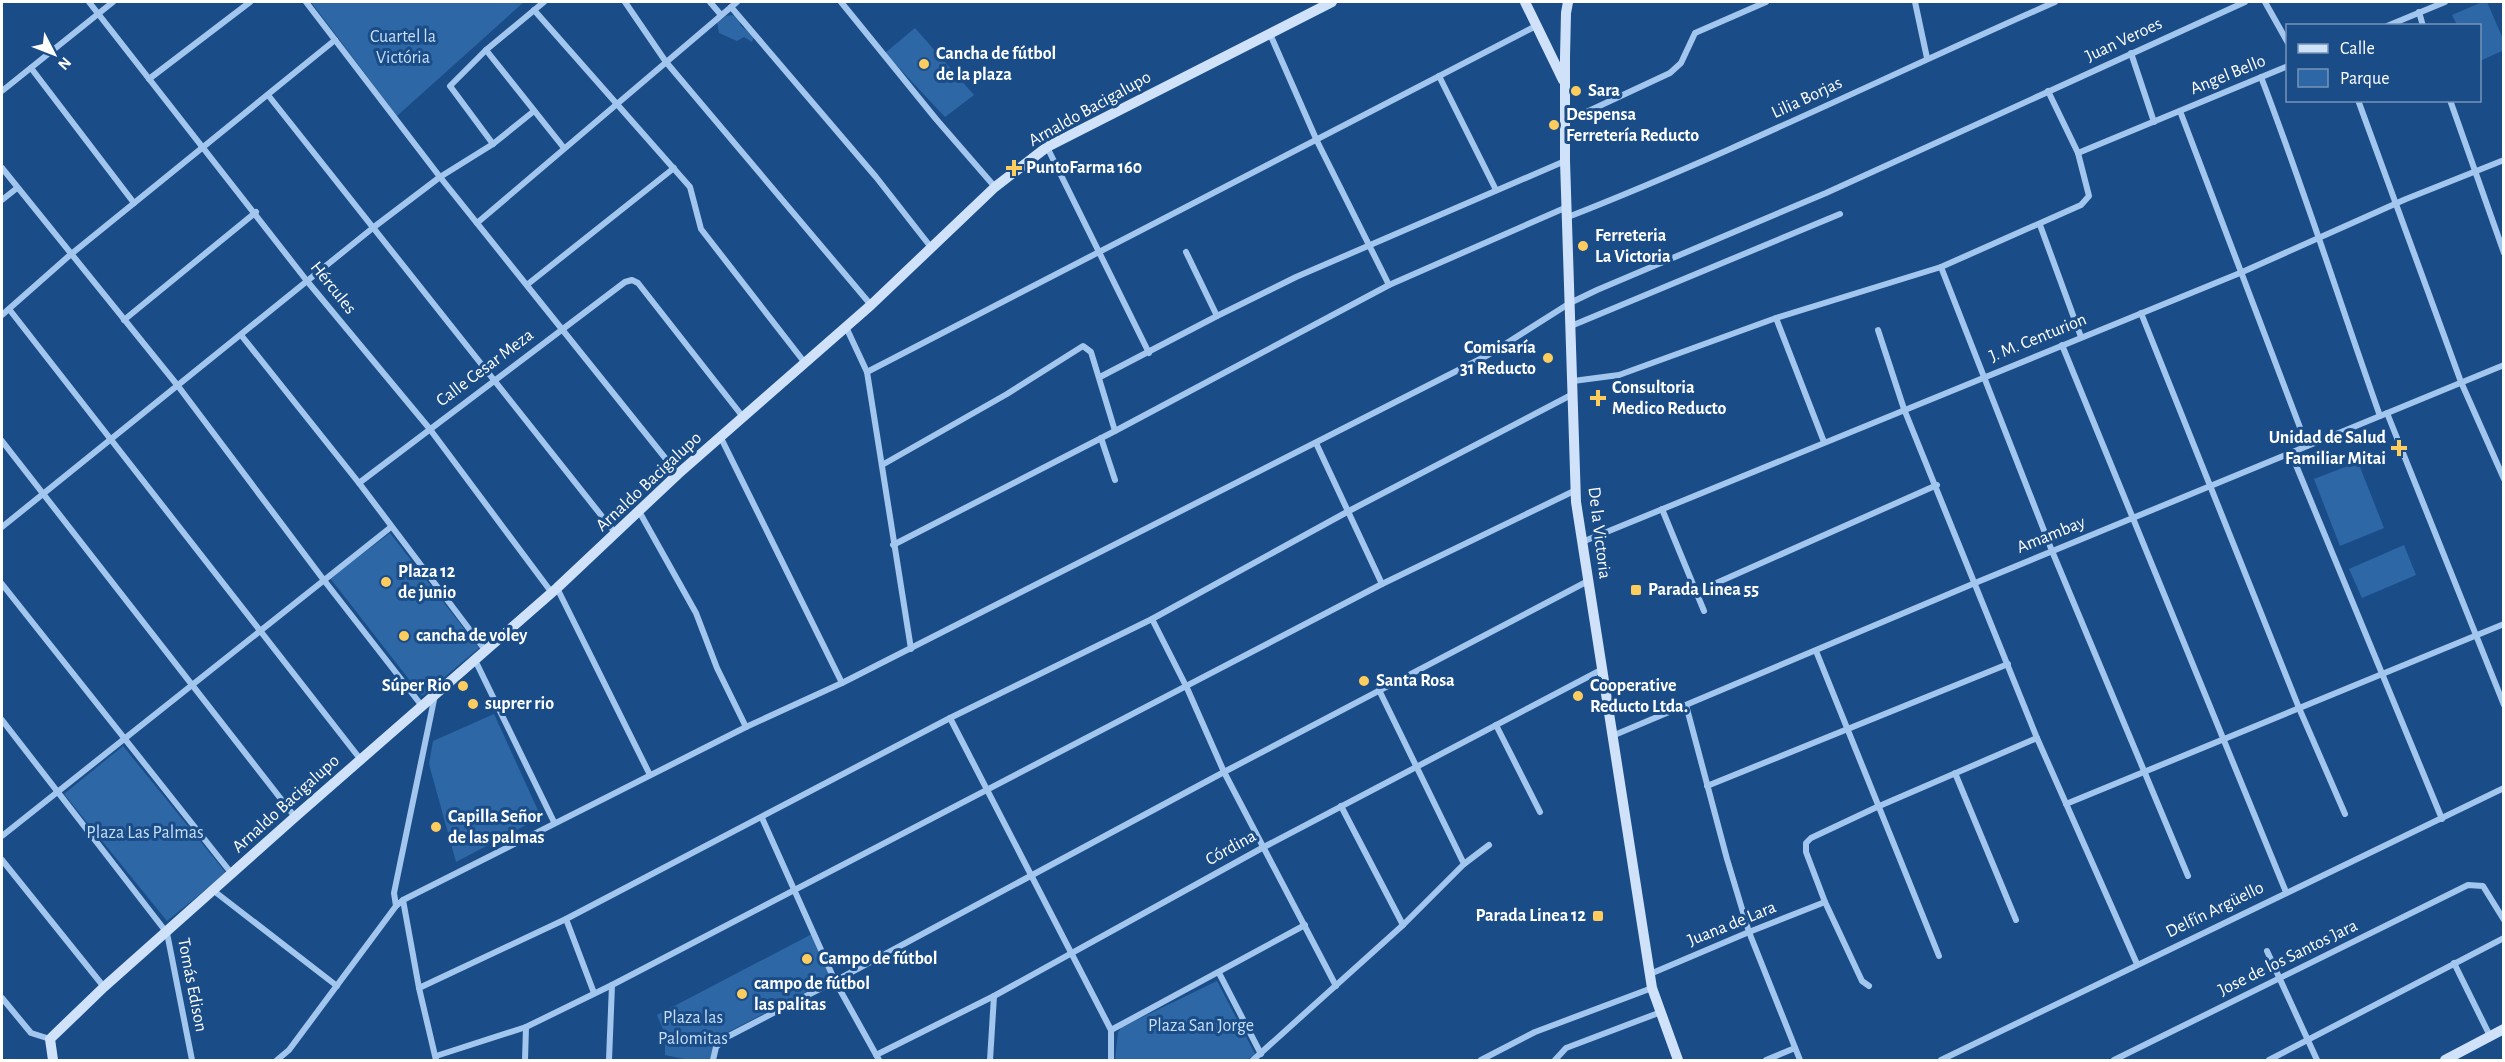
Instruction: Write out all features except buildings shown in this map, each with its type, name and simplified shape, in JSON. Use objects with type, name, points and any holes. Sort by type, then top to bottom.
[{"type":"street","name":"Hércules","points":[[89,2],[256,212],[307,281],[429,428],[555,591],[650,775]]},
{"type":"street","points":[[2,91],[113,2]]},
{"type":"street","points":[[149,80],[250,2]]},
{"type":"street","points":[[306,2],[440,177],[678,474]]},
{"type":"street","points":[[493,144],[450,88],[450,84],[486,50],[544,2]]},
{"type":"street","points":[[625,2],[666,62],[871,305]]},
{"type":"street","points":[[710,2],[721,15]]},
{"type":"street","points":[[477,223],[737,2]]},
{"type":"street","points":[[841,2],[936,119],[995,187]]},
{"type":"street","name":"Arnaldo Bacigalupo","points":[[50,1040],[104,987],[295,817],[436,692],[555,591],[640,513],[678,474],[871,305],[930,246],[995,187],[1047,147],[1332,2]]},
{"type":"street","points":[[1526,2],[1536,26],[1559,59]]},
{"type":"street","name":"De la Victoria","points":[[1568,2],[1559,59],[1565,84],[1565,161],[1576,489],[1611,737],[1652,988],[1678,1060]]},
{"type":"street","points":[[1565,122],[1670,73],[1681,63],[1695,33],[1766,2]]},
{"type":"street","points":[[1915,2],[1927,58]]},
{"type":"street","name":"Lilia Borjas","points":[[893,545],[1389,285],[1568,212],[1653,184],[2055,2]]},
{"type":"street","name":"Juan Veroes","points":[[277,1060],[289,1050],[396,906],[403,900],[746,727],[842,684],[1316,443],[1488,355],[1570,303],[1826,193],[2245,2]]},
{"type":"street","points":[[2265,2],[2286,39]]},
{"type":"street","points":[[2392,24],[2434,4],[2445,2]]},
{"type":"street","points":[[731,7],[876,177],[930,246]]},
{"type":"street","points":[[534,10],[690,187],[700,229],[805,363]]},
{"type":"street","points":[[2419,12],[2422,24]]},
{"type":"street","points":[[867,372],[1536,26]]},
{"type":"street","points":[[1270,34],[1317,141],[1389,285]]},
{"type":"street","points":[[2,315],[70,255],[335,40]]},
{"type":"street","points":[[486,50],[564,148]]},
{"type":"street","points":[[2131,54],[2154,122]]},
{"type":"street","name":"Angel Bello","points":[[2079,153],[2286,67]]},
{"type":"street","points":[[31,68],[134,203]]},
{"type":"street","points":[[1438,76],[1496,190]]},
{"type":"street","points":[[2261,77],[2384,414],[2504,705]]},
{"type":"street","points":[[1573,381],[1619,375],[1776,318],[1941,267],[2040,225],[2080,205],[2089,196],[2079,153],[2048,91]]},
{"type":"street","points":[[268,95],[616,534]]},
{"type":"street","points":[[2359,102],[2461,382],[2504,479]]},
{"type":"street","points":[[2451,102],[2504,254]]},
{"type":"street","points":[[2,527],[374,227],[440,177],[493,144],[534,111]]},
{"type":"street","points":[[2180,111],[2307,446]]},
{"type":"street","points":[[1047,147],[1149,352]]},
{"type":"street","name":"J. M. Centurion","points":[[1582,542],[2240,273],[2396,204],[2504,160]]},
{"type":"street","points":[[1100,377],[1217,316],[1369,246],[1565,161]]},
{"type":"street","points":[[2,168],[178,386],[322,579],[422,706]]},
{"type":"street","points":[[528,284],[674,168]]},
{"type":"street","points":[[2,200],[17,188]]},
{"type":"street","points":[[124,320],[256,212]]},
{"type":"street","points":[[1571,326],[1840,214]]},
{"type":"street","points":[[2040,225],[2081,337]]},
{"type":"street","points":[[1186,252],[1217,316]]},
{"type":"street","points":[[1941,267],[2052,551],[2188,876]]},
{"type":"street","name":"Calle Cesar Meza","points":[[359,483],[625,282],[632,280],[638,284],[744,418]]},
{"type":"street","points":[[9,309],[361,760]]},
{"type":"street","points":[[2141,313],[2212,485],[2299,708],[2345,814]]},
{"type":"street","points":[[1776,318],[1824,442]]},
{"type":"street","points":[[846,327],[867,372],[910,649]]},
{"type":"street","points":[[1878,330],[1904,409],[1937,485],[2037,738],[2137,964]]},
{"type":"street","points":[[241,335],[359,483],[485,650]]},
{"type":"street","points":[[2062,345],[2286,892]]},
{"type":"street","points":[[882,465],[1007,394],[1078,347],[1083,346],[1091,352],[1114,430]]},
{"type":"street","name":"Amambay","points":[[1611,737],[1975,583],[2504,365]]},
{"type":"street","points":[[419,988],[566,919],[950,718],[1152,619],[1347,512],[1573,394]]},
{"type":"street","points":[[721,438],[842,684]]},
{"type":"street","points":[[1101,438],[1115,480]]},
{"type":"street","points":[[2,441],[295,817]]},
{"type":"street","points":[[1316,443],[1382,584]]},
{"type":"street","points":[[2291,453],[2442,819]]},
{"type":"street","points":[[1696,592],[1937,485]]},
{"type":"street","points":[[403,900],[419,988],[436,1058],[526,1028],[1187,688],[1382,584],[1576,489]]},
{"type":"street","points":[[1662,509],[1704,611]]},
{"type":"street","points":[[640,513],[696,613],[717,668],[746,727]]},
{"type":"street","points":[[2,836],[322,579],[391,527]]},
{"type":"street","points":[[713,1060],[717,1047],[727,1036],[835,981],[1224,772],[1588,581]]},
{"type":"street","points":[[2,584],[232,874]]},
{"type":"street","points":[[1152,619],[1187,688],[1224,772],[1336,987]]},
{"type":"street","points":[[2066,804],[2504,624]]},
{"type":"street","points":[[1815,651],[1939,956]]},
{"type":"street","points":[[475,660],[554,822]]},
{"type":"street","points":[[1707,786],[2008,664]]},
{"type":"street","name":"Córdina","points":[[878,1058],[1341,806],[1601,670]]},
{"type":"street","points":[[1379,690],[1464,864]]},
{"type":"street","points":[[396,906],[394,893],[436,692]]},
{"type":"street","points":[[1686,705],[1749,932],[1800,1060]]},
{"type":"street","points":[[950,718],[1030,877],[1111,1030],[1111,1060]]},
{"type":"street","name":"Tomás Edison","points":[[2,720],[167,933],[192,1060]]},
{"type":"street","points":[[1496,725],[1539,812]]},
{"type":"street","points":[[1869,986],[1862,981],[1826,902],[1806,852],[1806,843],[1811,838],[1877,807],[2037,738]]},
{"type":"street","points":[[1955,773],[2016,920]]},
{"type":"street","name":"Delfín Argüello","points":[[1941,1060],[2504,788]]},
{"type":"street","points":[[1341,806],[1403,925]]},
{"type":"street","points":[[762,818],[835,981],[878,1058]]},
{"type":"street","points":[[1253,1060],[1403,925],[1464,864],[1489,845]]},
{"type":"street","points":[[2,860],[104,987]]},
{"type":"street","name":"Jose de los Santos Jara","points":[[2114,1060],[2468,885],[2483,886],[2504,920]]},
{"type":"street","points":[[214,891],[337,986]]},
{"type":"street","name":"Juana de Lara","points":[[1650,974],[1826,902]]},
{"type":"street","points":[[566,919],[594,993]]},
{"type":"street","points":[[1111,1030],[1305,925]]},
{"type":"street","points":[[2269,1060],[2504,938]]},
{"type":"street","points":[[2267,951],[2317,1060]]},
{"type":"street","points":[[2454,963],[2490,1036]]},
{"type":"street","points":[[1219,973],[1261,1054]]},
{"type":"street","points":[[609,1060],[612,985]]},
{"type":"street","points":[[1481,1060],[1535,1032],[1652,988]]},
{"type":"street","points":[[990,1060],[994,996]]},
{"type":"street","points":[[2,998],[31,1033],[50,1040],[53,1060]]},
{"type":"street","points":[[1555,1060],[1566,1048],[1660,1012]]},
{"type":"street","points":[[525,1060],[526,1028]]},
{"type":"street","points":[[2445,1060],[2504,1029]]},
{"type":"street","points":[[1766,1060],[1795,1048]]},
{"type":"green space","name":"Cuartel la Victória","points":[[311,2],[524,2],[397,116]]},
{"type":"green space","points":[[2487,2],[2503,39],[2504,50],[2481,61],[2481,24],[2456,24],[2452,15]]},
{"type":"green space","points":[[732,15],[738,17],[741,26],[754,36],[752,42],[744,37],[737,41],[719,33],[717,22]]},
{"type":"green space","points":[[915,28],[974,95],[945,117],[885,53]]},
{"type":"green space","points":[[2358,462],[2384,528],[2340,546],[2314,479]]},
{"type":"green space","name":"Plaza 12 de junio","points":[[390,533],[479,648],[422,696],[330,578]]},
{"type":"green space","points":[[2404,545],[2416,575],[2362,598],[2349,569]]},
{"type":"green space","points":[[494,714],[541,817],[456,862],[429,764],[433,741]]},
{"type":"green space","name":"Plaza Las Palmas","points":[[123,746],[226,873],[167,921],[64,794]]},
{"type":"green space","name":"Plaza las Palomitas","points":[[812,934],[832,979],[722,1035],[711,1060],[689,1060],[665,1055],[665,1034],[657,1015]]},
{"type":"green space","name":"Plaza San Jorge","points":[[1217,981],[1255,1054],[1247,1060],[1115,1060],[1118,1032],[1122,1027]]},
{"type":"place","name":"Cancha de fútbol de la plaza","points":[[924,64]]},
{"type":"place","name":"Sara","points":[[1576,91]]},
{"type":"place","name":"Despensa Ferretería Reducto","points":[[1554,125]]},
{"type":"place","name":"PuntoFarma 160","points":[[1014,168]]},
{"type":"place","name":"Ferreteria La Victoria","points":[[1583,246]]},
{"type":"place","name":"Comisaría 31 Reducto","points":[[1548,358]]},
{"type":"place","name":"Consultoria Medico Reducto","points":[[1598,398]]},
{"type":"place","name":"Unidad de Salud Familiar Mitai","points":[[2399,448]]},
{"type":"place","name":"Plaza 12 de junio","points":[[386,582]]},
{"type":"place","name":"Parada Linea 55","points":[[1636,590]]},
{"type":"place","name":"cancha de voley","points":[[404,636]]},
{"type":"place","name":"Santa Rosa","points":[[1364,681]]},
{"type":"place","name":"Súper Rio","points":[[463,686]]},
{"type":"place","name":"Cooperative Reducto Ltda.","points":[[1578,696]]},
{"type":"place","name":"suprer rio","points":[[473,704]]},
{"type":"place","name":"Capilla Señor de las palmas","points":[[436,827]]},
{"type":"place","name":"Parada Linea 12","points":[[1598,916]]},
{"type":"place","name":"Campo de fútbol","points":[[807,959]]},
{"type":"place","name":"campo de fútbol las palitas","points":[[742,994]]}]
